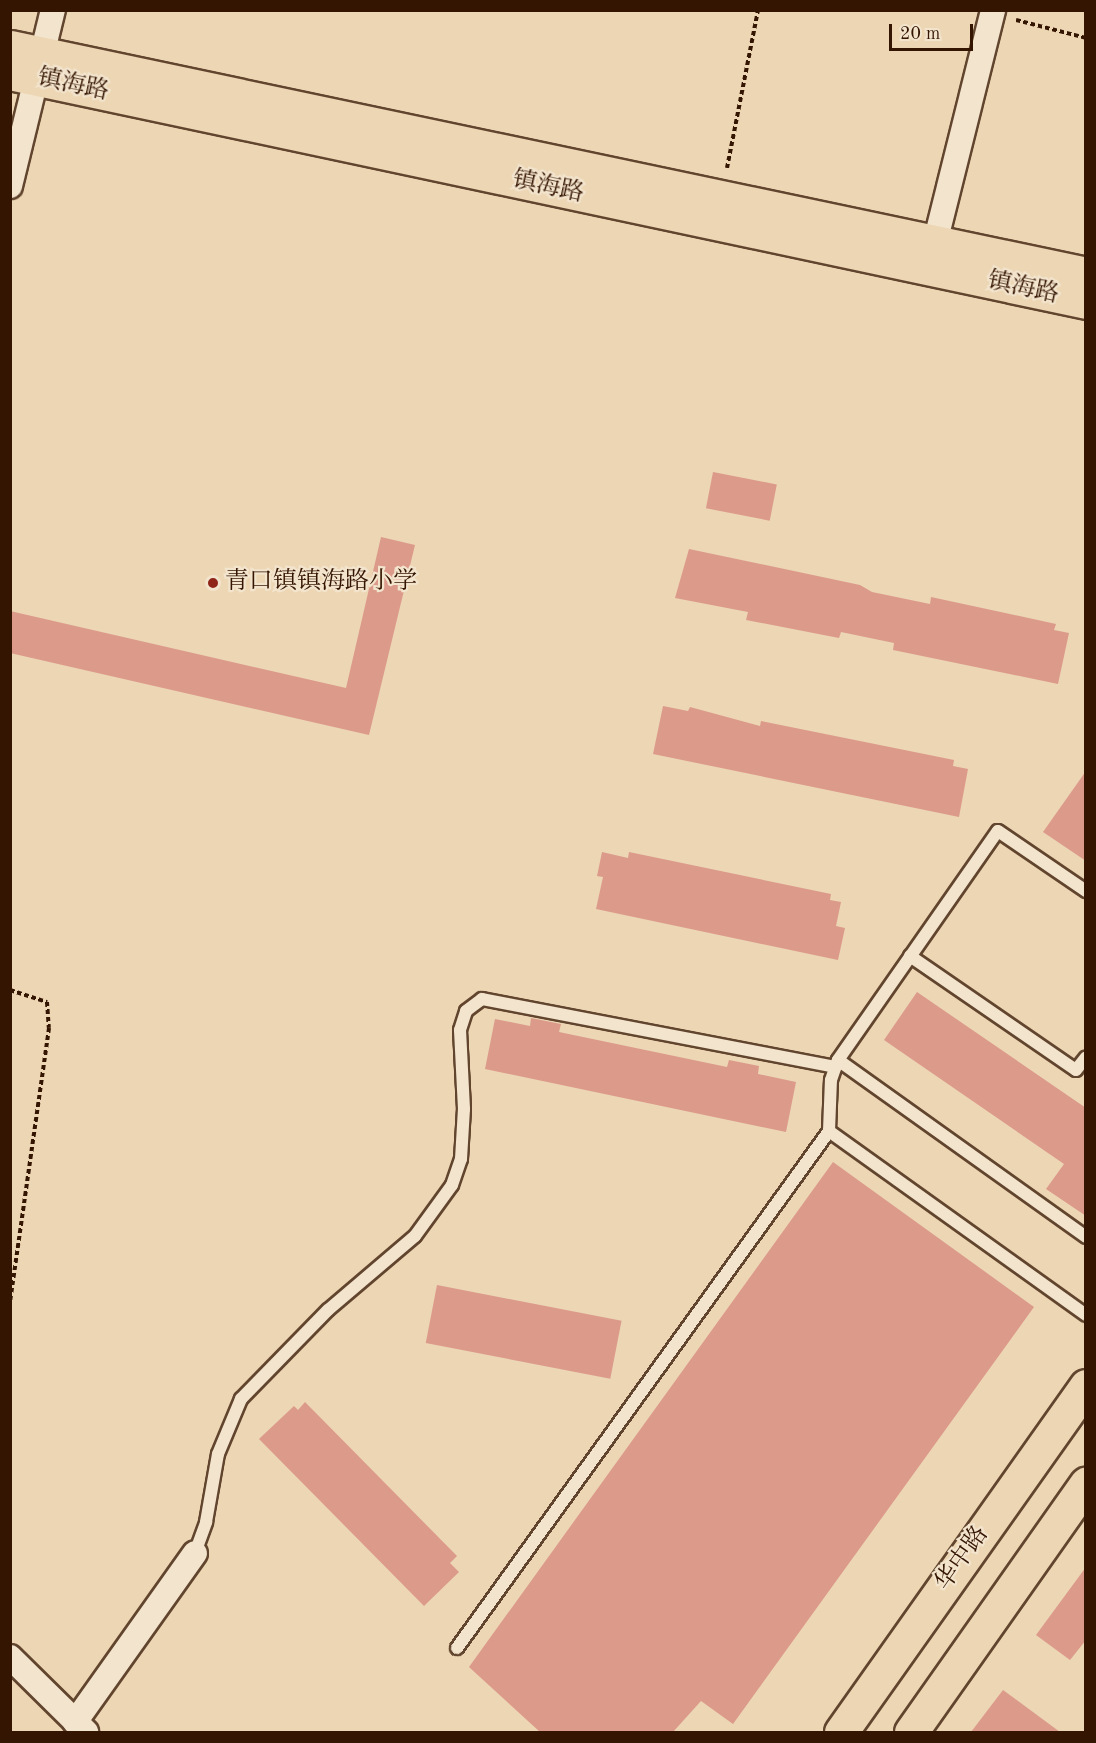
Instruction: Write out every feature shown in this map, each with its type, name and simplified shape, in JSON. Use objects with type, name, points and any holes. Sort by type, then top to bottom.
[{"type":"main road","name":"镇海路","points":[[10,47],[29,68],[1086,302]]},
{"type":"main road","name":"镇海路","points":[[29,68],[721,198],[1086,274]]},
{"type":"main road","name":"华中路","points":[[841,1732],[1086,1386]]},
{"type":"main road","points":[[911,1732],[1086,1484]]},
{"type":"street","points":[[10,186],[29,68],[53,10]]},
{"type":"street","points":[[935,243],[992,12]]},
{"type":"street","points":[[10,1657],[81,1727],[195,1553]]},
{"type":"lane","points":[[457,1648],[829,1131],[837,1063],[998,831],[1086,891]]},
{"type":"lane","points":[[910,956],[1076,1070],[1086,1057]]},
{"type":"lane","points":[[195,1553],[206,1522],[218,1455],[241,1399],[328,1310],[415,1236],[452,1185],[461,1159],[464,1109],[460,1030],[466,1011],[482,999],[837,1063],[1086,1237]]},
{"type":"lane","points":[[829,1131],[1086,1315]]},
{"type":"path","points":[[721,198],[758,10]]},
{"type":"path","points":[[992,12],[1086,38]]},
{"type":"path","points":[[10,990],[46,1002],[49,1028],[10,1302]]},
{"type":"building","points":[[713,472],[777,484],[770,521],[706,508]]},
{"type":"building","points":[[381,537],[415,545],[369,735],[10,653],[10,611],[346,688]]},
{"type":"building","points":[[689,549],[860,585],[872,592],[930,604],[931,597],[1056,624],[1054,630],[1069,633],[1058,684],[893,650],[894,643],[841,632],[839,638],[746,620],[748,612],[675,598]]},
{"type":"building","points":[[663,706],[688,711],[690,707],[760,726],[761,721],[954,760],[953,766],[968,769],[959,817],[653,754]]},
{"type":"building","points":[[1086,771],[1086,861],[1043,832]]},
{"type":"building","points":[[602,852],[628,858],[629,852],[831,894],[830,900],[841,902],[836,926],[845,928],[838,960],[596,909],[603,877],[597,876]]},
{"type":"building","points":[[917,992],[1086,1108],[1086,1216],[1046,1189],[1064,1164],[884,1040]]},
{"type":"building","points":[[531,1018],[561,1024],[559,1032],[727,1067],[729,1060],[759,1066],[758,1074],[796,1082],[786,1132],[485,1069],[495,1019],[530,1026]]},
{"type":"building","points":[[833,1162],[1034,1307],[733,1724],[701,1701],[673,1732],[540,1732],[469,1667]]},
{"type":"building","points":[[437,1285],[622,1321],[610,1379],[426,1343]]},
{"type":"building","points":[[305,1402],[457,1556],[450,1563],[459,1572],[424,1606],[259,1439],[294,1406],[298,1410]]},
{"type":"building","points":[[1086,1567],[1086,1640],[1070,1660],[1036,1635]]},
{"type":"building","points":[[1003,1690],[1060,1732],[971,1732]]},
{"type":"place","name":"青口镇镇海路小学","points":[[213,583]]}]
